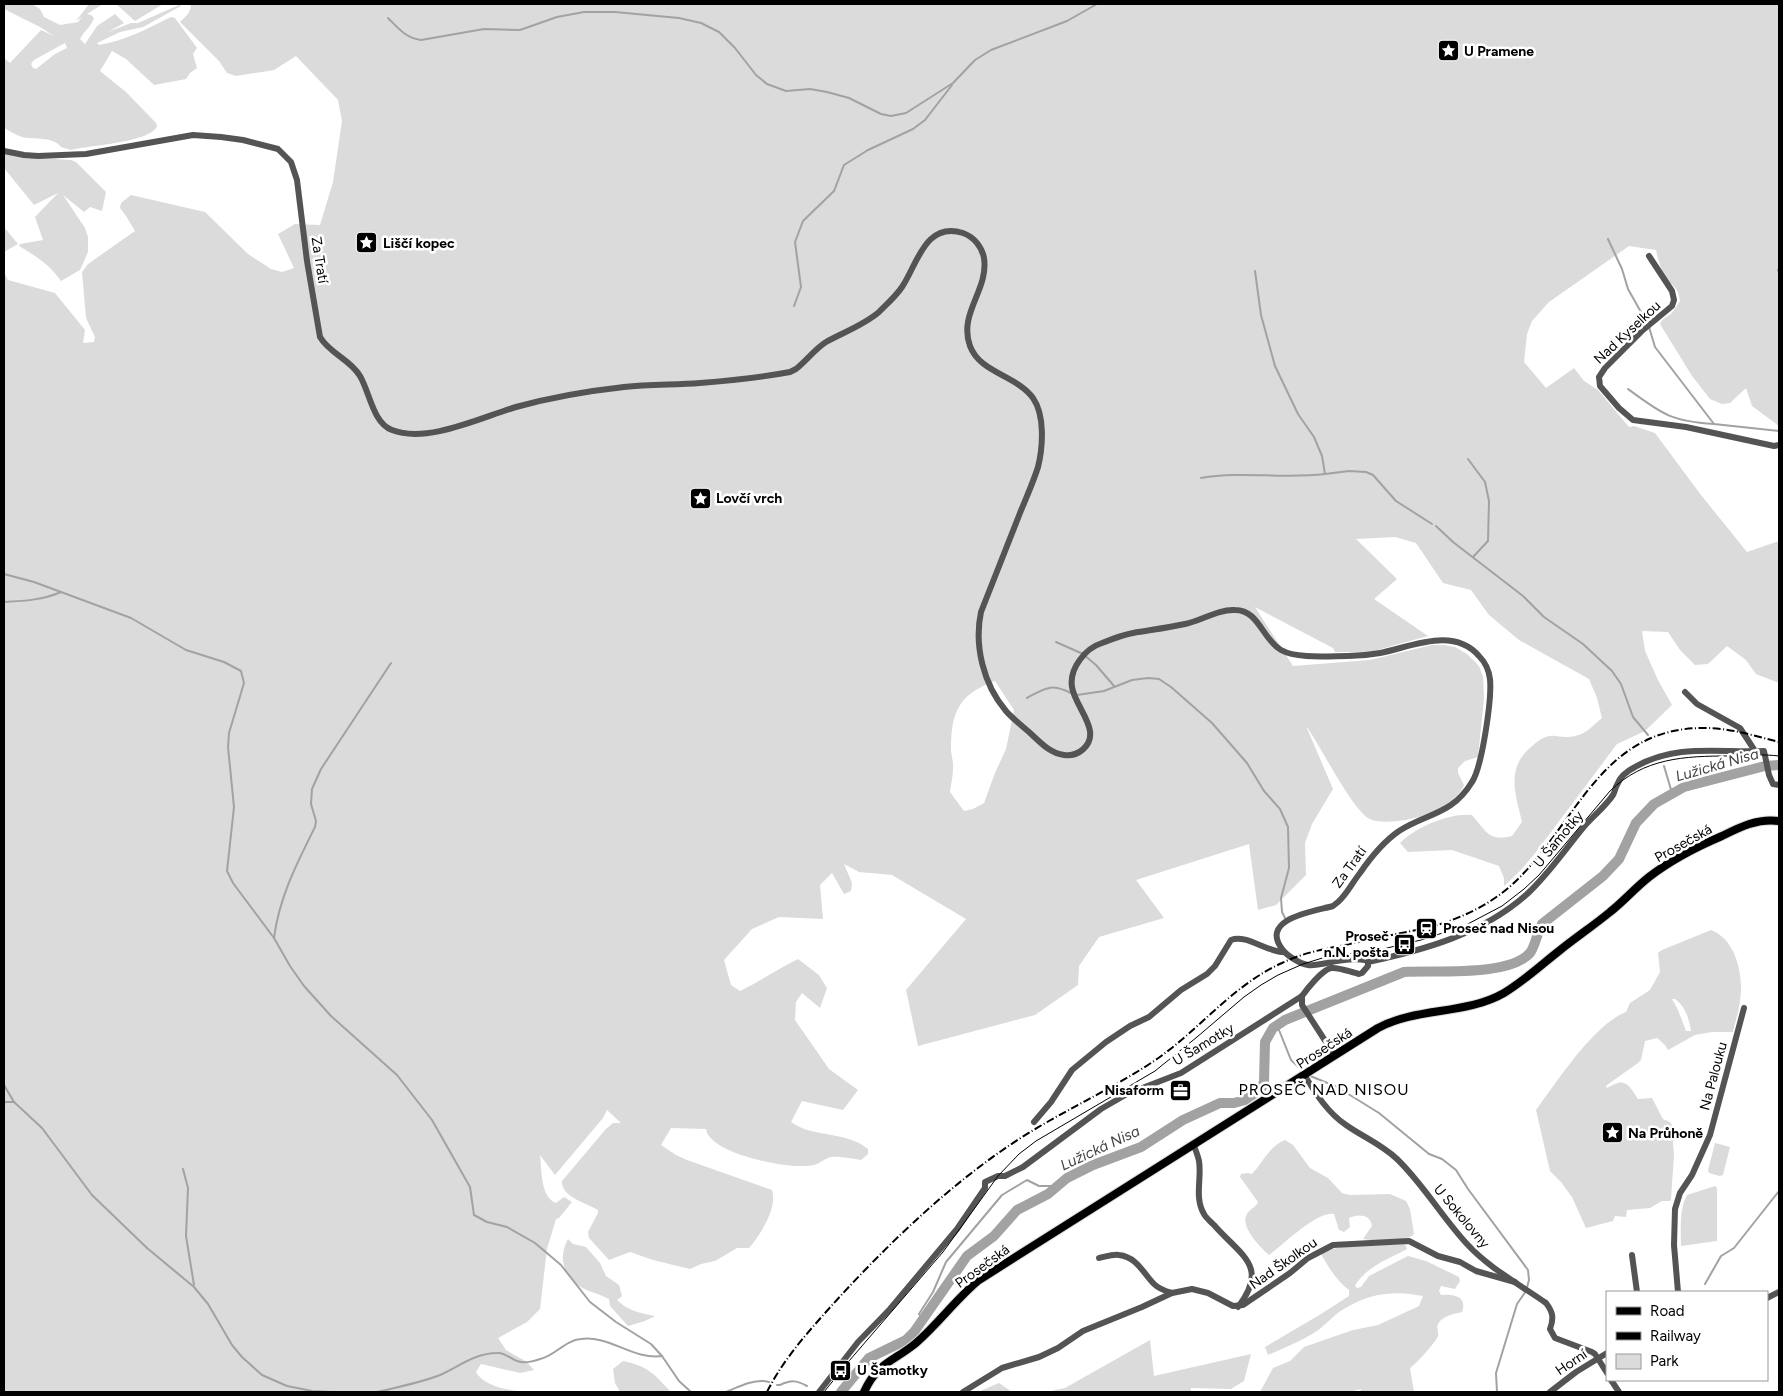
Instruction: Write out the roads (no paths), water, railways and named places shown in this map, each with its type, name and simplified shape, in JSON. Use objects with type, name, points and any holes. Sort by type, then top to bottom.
[{"type":"main road","name":"Prosečská","points":[[864,1392],[872,1376],[882,1366],[916,1342],[979,1280],[1335,1056],[1388,1023],[1428,1013],[1472,1006],[1494,999],[1534,972],[1610,912],[1648,878],[1680,856],[1755,822],[1765,820],[1779,821]]},
{"type":"street","name":"Za Tratí","points":[[4,151],[24,155],[86,154],[192,135],[221,136],[260,144],[278,150],[291,162],[297,180],[318,328],[324,344],[348,362],[360,375],[378,419],[383,425],[400,433],[413,434],[466,424],[514,408],[570,394],[625,387],[702,383],[779,374],[796,369],[825,342],[860,325],[878,313],[897,294],[914,260],[932,238],[950,232],[962,233],[974,240],[982,252],[984,269],[966,326],[972,350],[979,361],[1025,389],[1035,401],[1042,418],[1038,466],[981,612],[980,650],[990,686],[1006,711],[1043,745],[1065,755],[1079,753],[1088,744],[1090,730],[1072,687],[1072,676],[1079,660],[1096,645],[1130,634],[1186,624],[1228,610],[1240,610],[1252,616],[1273,644],[1291,654],[1352,656],[1381,653],[1446,640],[1471,648],[1481,658],[1489,677],[1490,688],[1481,760],[1477,775],[1466,792],[1444,810],[1409,825],[1386,841],[1338,902],[1324,909],[1296,916],[1282,924],[1278,930],[1277,939],[1284,952]]},
{"type":"street","name":"Nad Kyselkou","points":[[1650,256],[1672,292],[1674,300],[1672,306],[1643,330],[1605,368],[1599,377],[1600,386],[1619,408],[1633,420],[1686,428],[1774,446],[1779,445]]},
{"type":"street","points":[[1685,692],[1696,704],[1740,728],[1756,751]]},
{"type":"street","name":"U Šamotky","points":[[1284,952],[1307,965],[1358,958],[1368,962],[1408,954],[1446,942],[1490,921],[1510,908],[1536,884],[1591,818],[1614,794],[1619,778],[1636,767],[1670,753],[1691,750],[1756,751],[1765,754],[1769,775],[1773,784],[1779,786]]},
{"type":"street","points":[[1034,1122],[1051,1102],[1072,1070],[1106,1042],[1130,1026],[1149,1017],[1181,990],[1207,974],[1215,966],[1231,940],[1254,942],[1272,951],[1284,952]]},
{"type":"street","name":"U Šamotky","points":[[819,1392],[858,1342],[890,1309],[957,1229],[985,1188],[985,1182],[998,1176],[1005,1176],[1032,1162],[1101,1109],[1127,1094],[1182,1073],[1302,996],[1327,969],[1335,968],[1359,974],[1368,966],[1368,962]]},
{"type":"street","points":[[1302,996],[1302,1005],[1335,1056]]},
{"type":"street","name":"Na Palouku","points":[[1678,1291],[1674,1245],[1675,1209],[1680,1193],[1692,1175],[1710,1135],[1744,1008]]},
{"type":"street","name":"U Sokolovny","points":[[1305,1076],[1320,1099],[1336,1117],[1345,1125],[1383,1146],[1396,1158],[1466,1243],[1480,1257],[1549,1306],[1553,1317],[1550,1329],[1555,1338],[1592,1352],[1598,1359]]},
{"type":"street","name":"Nad Školkou","points":[[1194,1146],[1199,1161],[1198,1195],[1204,1214],[1226,1239],[1246,1256],[1254,1273],[1250,1289],[1238,1307]]},
{"type":"street","name":"Nad Školkou","points":[[1238,1307],[1249,1303],[1308,1258],[1333,1245],[1409,1241],[1438,1256],[1460,1262],[1476,1271],[1515,1282]]},
{"type":"street","points":[[1099,1258],[1116,1254],[1130,1258],[1144,1270],[1154,1284],[1172,1293]]},
{"type":"street","points":[[1632,1255],[1637,1291]]},
{"type":"street","points":[[963,1392],[1002,1368],[1039,1358],[1058,1348],[1082,1331],[1172,1293],[1192,1289],[1238,1307]]},
{"type":"street","name":"Horní","points":[[1550,1392],[1576,1372],[1606,1354]]},
{"type":"street","points":[[1598,1359],[1606,1371]]},
{"type":"street","points":[[1612,1381],[1619,1392]]},
{"type":"waterway","points":[[388,18],[407,35],[421,40],[484,29],[520,30],[557,17],[584,12],[615,12],[679,18],[701,23],[719,32],[735,48],[756,75],[767,84],[786,91],[810,89],[827,92],[849,98],[881,114],[891,116],[906,113],[953,83],[975,60],[991,50],[1067,21],[1097,4]]},
{"type":"waterway","points":[[794,306],[801,287],[795,242],[803,221],[834,191],[844,165],[868,150],[913,129],[925,120],[952,85]]},
{"type":"waterway","points":[[1608,239],[1622,269],[1628,289],[1646,321]]},
{"type":"waterway","points":[[1255,271],[1261,315],[1275,366],[1298,414],[1314,437],[1322,456],[1325,474],[1349,471],[1366,472],[1373,475],[1396,501],[1432,524]]},
{"type":"waterway","points":[[1649,327],[1655,347],[1714,424],[1779,431]]},
{"type":"waterway","points":[[1628,389],[1667,415],[1687,421],[1714,424]]},
{"type":"waterway","points":[[1468,459],[1485,482],[1489,501],[1488,541],[1473,557]]},
{"type":"waterway","points":[[1201,478],[1232,475],[1294,476],[1325,474]]},
{"type":"waterway","points":[[1436,526],[1453,542],[1523,596],[1544,617],[1583,644],[1612,671],[1621,684],[1633,717],[1648,735]]},
{"type":"waterway","points":[[4,574],[61,592]]},
{"type":"waterway","points":[[4,602],[26,601],[61,592],[131,618],[186,650],[224,662],[241,671],[244,683],[229,733],[228,747],[234,807],[227,871],[233,883],[274,938],[304,986],[331,1016],[397,1075],[432,1120],[470,1187],[474,1215],[487,1222],[507,1227],[535,1243],[561,1265],[590,1302],[616,1322],[651,1344],[662,1356]]},
{"type":"waterway","points":[[1056,642],[1083,654],[1096,665],[1114,686]]},
{"type":"waterway","points":[[274,938],[284,895],[295,867],[315,827],[316,821],[311,804],[312,789],[321,769],[391,663]]},
{"type":"waterway","points":[[1077,695],[1104,691],[1132,680],[1159,679],[1171,687],[1212,723],[1247,763],[1264,791],[1280,809],[1288,827],[1289,868],[1281,898],[1282,912],[1286,920]]},
{"type":"waterway","points":[[1027,698],[1048,688],[1058,688],[1071,693]]},
{"type":"waterway","name":"Lužická Nisa","points":[[841,1392],[869,1358],[906,1340],[914,1332],[967,1256],[994,1236],[1017,1210],[1048,1194],[1067,1178],[1093,1165],[1141,1147],[1183,1120],[1220,1103],[1234,1103],[1245,1100],[1261,1089],[1264,1082],[1265,1042],[1273,1028],[1285,1020],[1404,972],[1471,971],[1506,966],[1520,961],[1532,950],[1542,924],[1603,876],[1619,859],[1636,823],[1654,804],[1684,787],[1765,766],[1779,765]]},
{"type":"waterway","points":[[1664,766],[1672,793]]},
{"type":"waterway","points":[[1277,1025],[1291,1060],[1304,1072]]},
{"type":"waterway","points":[[1308,1075],[1337,1087],[1379,1113],[1429,1154],[1442,1159],[1456,1170],[1528,1270],[1529,1280],[1526,1291],[1517,1304],[1496,1373],[1497,1392]]},
{"type":"waterway","points":[[4,1085],[14,1102]]},
{"type":"waterway","points":[[4,1102],[14,1102],[42,1128],[92,1195],[147,1248],[194,1287],[208,1304],[232,1345],[262,1375],[287,1386],[312,1391],[331,1392]]},
{"type":"waterway","points":[[183,1169],[188,1188],[186,1236],[194,1285]]},
{"type":"waterway","points":[[923,1320],[919,1314],[933,1292],[946,1262],[1002,1195],[1027,1180],[1039,1186],[1056,1186]]},
{"type":"waterway","points":[[1705,1284],[1721,1256],[1734,1248],[1779,1191]]},
{"type":"waterway","points":[[377,1392],[432,1378],[481,1355],[500,1353],[518,1361],[530,1362],[550,1355],[570,1342],[581,1339],[601,1341],[641,1354],[662,1356],[679,1381],[691,1392]]},
{"type":"waterway","points":[[777,1385],[794,1381],[807,1386]]},
{"type":"waterway","points":[[726,1392],[752,1382],[769,1382]]},
{"type":"tram line","points":[[824,1392],[943,1252],[998,1176],[1019,1154],[1036,1141],[1155,1071],[1261,985],[1303,964],[1332,955],[1370,952],[1421,940],[1464,926],[1502,906],[1539,875],[1610,791],[1623,780],[1651,765],[1681,758],[1754,755],[1779,756]]},
{"type":"railway","points":[[767,1392],[789,1356],[834,1303],[874,1260],[940,1199],[986,1162],[1028,1133],[1157,1059],[1232,995],[1264,972],[1313,952],[1427,928],[1463,916],[1486,904],[1516,881],[1538,857],[1595,782],[1616,760],[1641,743],[1670,732],[1705,728],[1733,731],[1779,742]]},
{"type":"place","name":"U Pramene","points":[[1448,51]]},
{"type":"place","name":"Liščí kopec","points":[[367,243]]},
{"type":"place","name":"Lovčí vrch","points":[[700,498]]},
{"type":"place","name":"Proseč nad Nisou","points":[[1427,928]]},
{"type":"place","name":"Proseč n.N. pošta","points":[[1405,944]]},
{"type":"place","name":"Nisaform","points":[[1180,1090]]},
{"type":"place","name":"Na Průhoně","points":[[1612,1133]]},
{"type":"place","name":"U Šamotky","points":[[841,1370]]},
{"type":"district","name":"PROSEČ NAD NISOU","points":[[1324,1089]]}]
